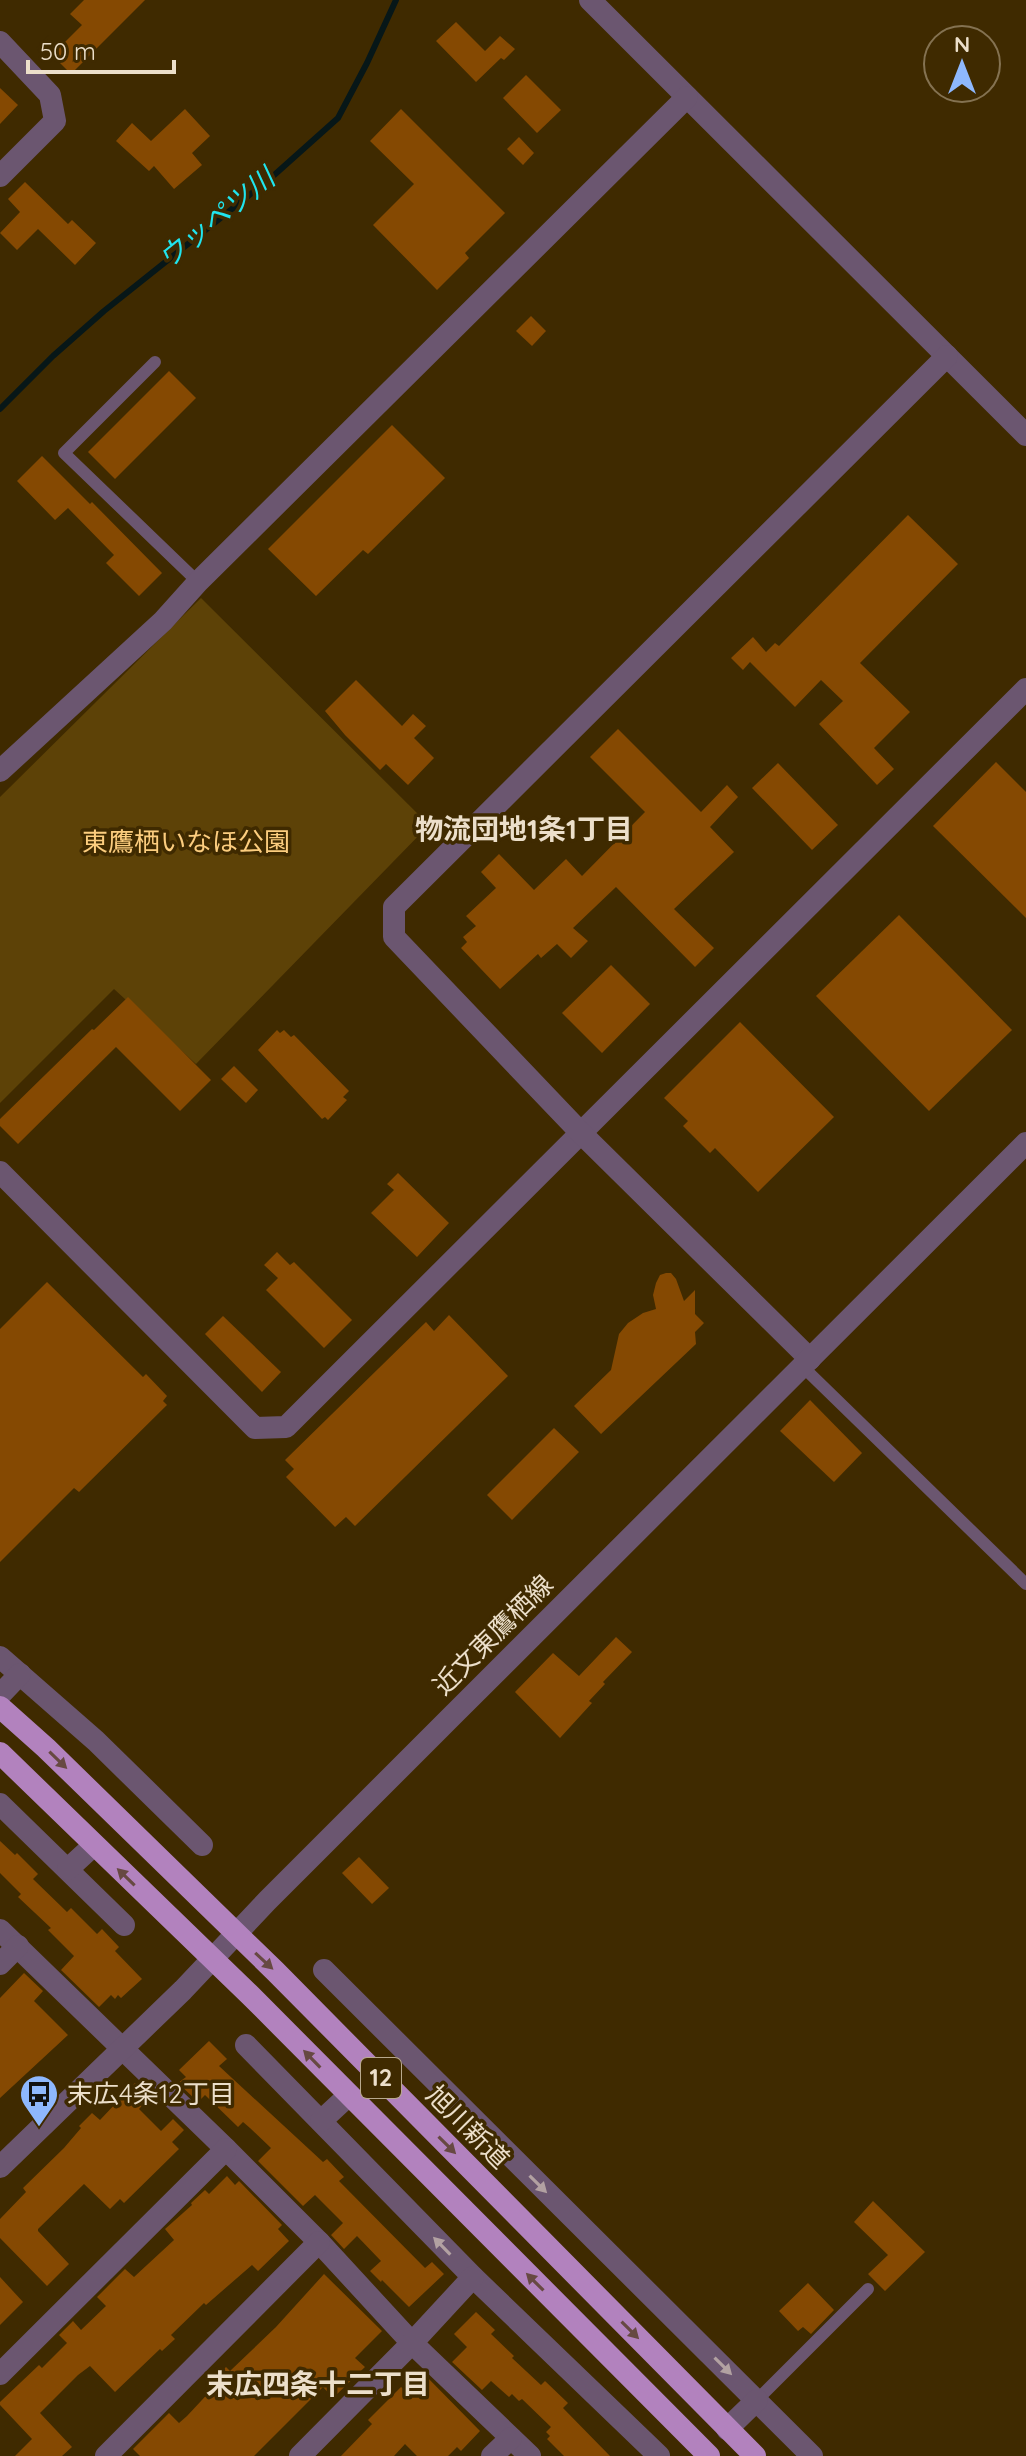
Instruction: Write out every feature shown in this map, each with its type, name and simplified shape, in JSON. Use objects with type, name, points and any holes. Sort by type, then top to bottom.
[{"type":"highway","name":"旭川新道","points":[[0,1707],[46,1748],[358,2055],[755,2456]]},
{"type":"highway","name":"12","points":[[0,1753],[212,1959],[709,2456]]},
{"type":"street","points":[[590,0],[1026,435]]},
{"type":"street","points":[[0,42],[50,95],[55,121],[0,176]]},
{"type":"street","points":[[0,771],[163,621],[198,582],[687,97]]},
{"type":"street","points":[[806,1362],[394,937],[394,907],[947,356]]},
{"type":"street","points":[[0,1172],[255,1428],[286,1427],[1026,689]]},
{"type":"street","name":"近文東鷹栖線","points":[[0,2167],[183,1990],[1026,1143]]},
{"type":"street","points":[[0,1657],[96,1741],[202,1845]]},
{"type":"street","points":[[0,1695],[20,1674]]},
{"type":"street","points":[[0,1804],[124,1925]]},
{"type":"street","points":[[68,1869],[94,1845]]},
{"type":"street","points":[[0,1930],[226,2149],[319,2242],[412,2343],[530,2456]]},
{"type":"street","points":[[0,1964],[18,1946]]},
{"type":"street","points":[[324,1970],[812,2456]]},
{"type":"street","points":[[358,2055],[383,2030]]},
{"type":"street","points":[[246,2045],[473,2277],[659,2456]]},
{"type":"street","points":[[321,2121],[348,2096]]},
{"type":"street","points":[[0,2374],[226,2149]]},
{"type":"street","points":[[106,2456],[319,2242]]},
{"type":"street","points":[[300,2456],[473,2277]]},
{"type":"street","points":[[727,2429],[757,2400]]},
{"type":"street","points":[[492,2456],[511,2438]]},
{"type":"lane","points":[[155,362],[64,453],[198,582]]},
{"type":"lane","points":[[806,1362],[1026,1584]]},
{"type":"lane","points":[[757,2400],[868,2289]]},
{"type":"green space","name":"東鷹栖いなほ公園","points":[[201,598],[429,825],[196,1064],[114,989],[0,1103],[0,797]]},
{"type":"building","points":[[84,0],[145,0],[71,74],[52,55],[82,25],[70,14]]},
{"type":"building","points":[[456,22],[485,51],[500,36],[515,49],[476,82],[436,41]]},
{"type":"building","points":[[526,75],[561,110],[537,133],[503,98]]},
{"type":"building","points":[[0,88],[18,105],[0,124]]},
{"type":"building","points":[[185,109],[210,136],[192,153],[202,165],[174,189],[154,166],[149,171],[116,141],[132,123],[151,141]]},
{"type":"building","points":[[401,109],[505,213],[465,253],[469,258],[437,290],[373,225],[414,184],[370,141]]},
{"type":"building","points":[[519,137],[534,153],[523,165],[507,149]]},
{"type":"building","points":[[25,182],[68,224],[72,220],[96,243],[75,265],[38,229],[17,250],[0,233],[20,212],[8,199]]},
{"type":"building","points":[[531,316],[546,331],[532,346],[516,331]]},
{"type":"building","points":[[169,371],[196,398],[115,479],[88,452]]},
{"type":"building","points":[[392,425],[445,478],[368,554],[363,550],[316,596],[268,549]]},
{"type":"building","points":[[42,456],[162,573],[139,596],[106,563],[114,555],[68,508],[55,520],[17,481]]},
{"type":"building","points":[[908,515],[958,564],[860,663],[910,712],[874,748],[894,769],[877,785],[819,724],[843,701],[821,680],[795,707],[750,662],[743,670],[731,658],[753,637],[766,652],[775,643],[779,646]]},
{"type":"building","points":[[356,680],[402,726],[413,714],[426,726],[414,738],[434,758],[408,785],[386,764],[380,770],[325,711]]},
{"type":"building","points":[[618,729],[701,812],[727,785],[738,797],[710,827],[734,852],[674,909],[714,948],[695,967],[616,887],[573,928],[588,941],[571,958],[557,944],[541,958],[538,954],[500,989],[461,948],[467,942],[463,937],[476,926],[466,916],[496,888],[481,872],[499,854],[534,890],[566,859],[582,876],[645,812],[590,757]]},
{"type":"building","points":[[996,762],[1026,792],[1026,918],[933,826]]},
{"type":"building","points":[[778,763],[838,825],[812,850],[752,788]]},
{"type":"building","points":[[899,915],[1012,1030],[929,1111],[816,996]]},
{"type":"building","points":[[611,965],[650,1004],[602,1053],[562,1013]]},
{"type":"building","points":[[128,997],[211,1080],[180,1111],[116,1047],[18,1144],[0,1126],[0,1119]]},
{"type":"building","points":[[740,1022],[834,1117],[758,1192],[715,1148],[710,1153],[683,1126],[688,1121],[664,1098]]},
{"type":"building","points":[[277,1030],[280,1033],[284,1030],[291,1037],[294,1035],[349,1091],[343,1097],[347,1100],[328,1120],[325,1117],[322,1119],[258,1050]]},
{"type":"building","points":[[234,1066],[258,1090],[246,1103],[221,1079]]},
{"type":"building","points":[[398,1173],[449,1223],[417,1257],[371,1213],[394,1190],[387,1184]]},
{"type":"building","points":[[277,1252],[290,1265],[294,1262],[352,1320],[324,1348],[266,1290],[278,1278],[264,1265]]},
{"type":"building","points":[[671,1273],[676,1279],[684,1301],[695,1290],[695,1314],[704,1323],[695,1332],[696,1344],[601,1434],[574,1406],[611,1370],[619,1334],[628,1323],[656,1309],[653,1295],[656,1283],[660,1275]]},
{"type":"building","points":[[47,1282],[143,1377],[146,1374],[167,1396],[163,1401],[167,1405],[79,1492],[74,1488],[0,1562],[0,1329]]},
{"type":"building","points":[[449,1315],[508,1376],[355,1526],[346,1517],[335,1527],[286,1477],[294,1469],[285,1460],[426,1322],[434,1331]]},
{"type":"building","points":[[223,1316],[281,1372],[262,1392],[205,1334]]},
{"type":"building","points":[[810,1400],[862,1453],[834,1482],[780,1431]]},
{"type":"building","points":[[554,1428],[579,1452],[512,1520],[487,1495]]},
{"type":"building","points":[[616,1637],[632,1652],[603,1682],[605,1684],[589,1701],[592,1703],[560,1738],[515,1692],[553,1653],[579,1676]]},
{"type":"building","points":[[0,1841],[38,1874],[33,1879],[67,1912],[71,1908],[97,1934],[102,1929],[119,1947],[115,1951],[142,1979],[121,1998],[118,1995],[115,1999],[111,1995],[99,2007],[61,1970],[74,1956],[48,1930],[51,1928],[18,1897],[21,1894],[0,1873]]},
{"type":"building","points":[[359,1857],[389,1888],[372,1904],[342,1873]]},
{"type":"building","points":[[24,1973],[43,1991],[34,2001],[68,2035],[0,2098],[0,1998]]},
{"type":"building","points":[[209,2041],[227,2059],[219,2066],[323,2162],[327,2159],[344,2177],[339,2181],[425,2268],[432,2262],[444,2274],[409,2307],[370,2271],[381,2261],[357,2236],[344,2249],[331,2235],[343,2223],[315,2195],[303,2206],[258,2161],[271,2148],[243,2122],[238,2127],[205,2095],[198,2102],[178,2083],[186,2077],[179,2070]]},
{"type":"building","points":[[135,2083],[150,2097],[139,2109],[161,2131],[173,2119],[184,2130],[172,2142],[179,2149],[124,2203],[120,2199],[110,2209],[84,2184],[38,2229],[69,2264],[47,2286],[0,2238],[0,2219],[26,2192],[23,2188],[81,2128],[79,2126],[92,2113],[100,2120]]},
{"type":"building","points":[[227,2176],[235,2185],[239,2181],[282,2225],[278,2229],[289,2241],[258,2271],[252,2265],[206,2305],[204,2303],[171,2335],[175,2339],[162,2351],[160,2349],[115,2392],[90,2366],[78,2375],[40,2413],[72,2447],[62,2456],[15,2456],[32,2439],[0,2402],[67,2343],[59,2335],[73,2321],[81,2330],[106,2306],[97,2297],[125,2269],[134,2277],[174,2240],[165,2229],[205,2190],[209,2194]]},
{"type":"building","points":[[873,2201],[925,2252],[885,2291],[868,2274],[888,2255],[854,2222]]},
{"type":"building","points":[[324,2274],[382,2331],[355,2358],[365,2367],[333,2398],[323,2387],[254,2456],[140,2456],[133,2449],[169,2413],[179,2423],[187,2416],[215,2386],[211,2382],[226,2367],[230,2371],[276,2327]]},
{"type":"building","points":[[0,2277],[23,2302],[0,2325]]},
{"type":"building","points":[[808,2283],[834,2310],[811,2334],[803,2327],[798,2331],[779,2311]]},
{"type":"building","points":[[476,2312],[495,2330],[491,2334],[514,2356],[512,2358],[541,2385],[545,2381],[568,2403],[563,2408],[610,2456],[564,2456],[547,2439],[550,2436],[546,2432],[551,2427],[522,2399],[519,2401],[512,2394],[509,2397],[491,2381],[482,2390],[452,2362],[467,2347],[454,2334]]},
{"type":"building","points":[[424,2374],[480,2431],[461,2451],[457,2447],[448,2456],[417,2456],[405,2444],[394,2456],[341,2456],[372,2424],[368,2420],[401,2387],[406,2391]]},
{"type":"waterway","name":"ウッペツ川","points":[[0,409],[104,311],[272,177],[338,118],[396,0]]},
{"type":"place","name":"末広4条12丁目","points":[[39,2128]]},
{"type":"district","name":"物流団地1条1丁目","points":[[524,829]]},
{"type":"district","name":"末広四条十二丁目","points":[[318,2384]]}]
